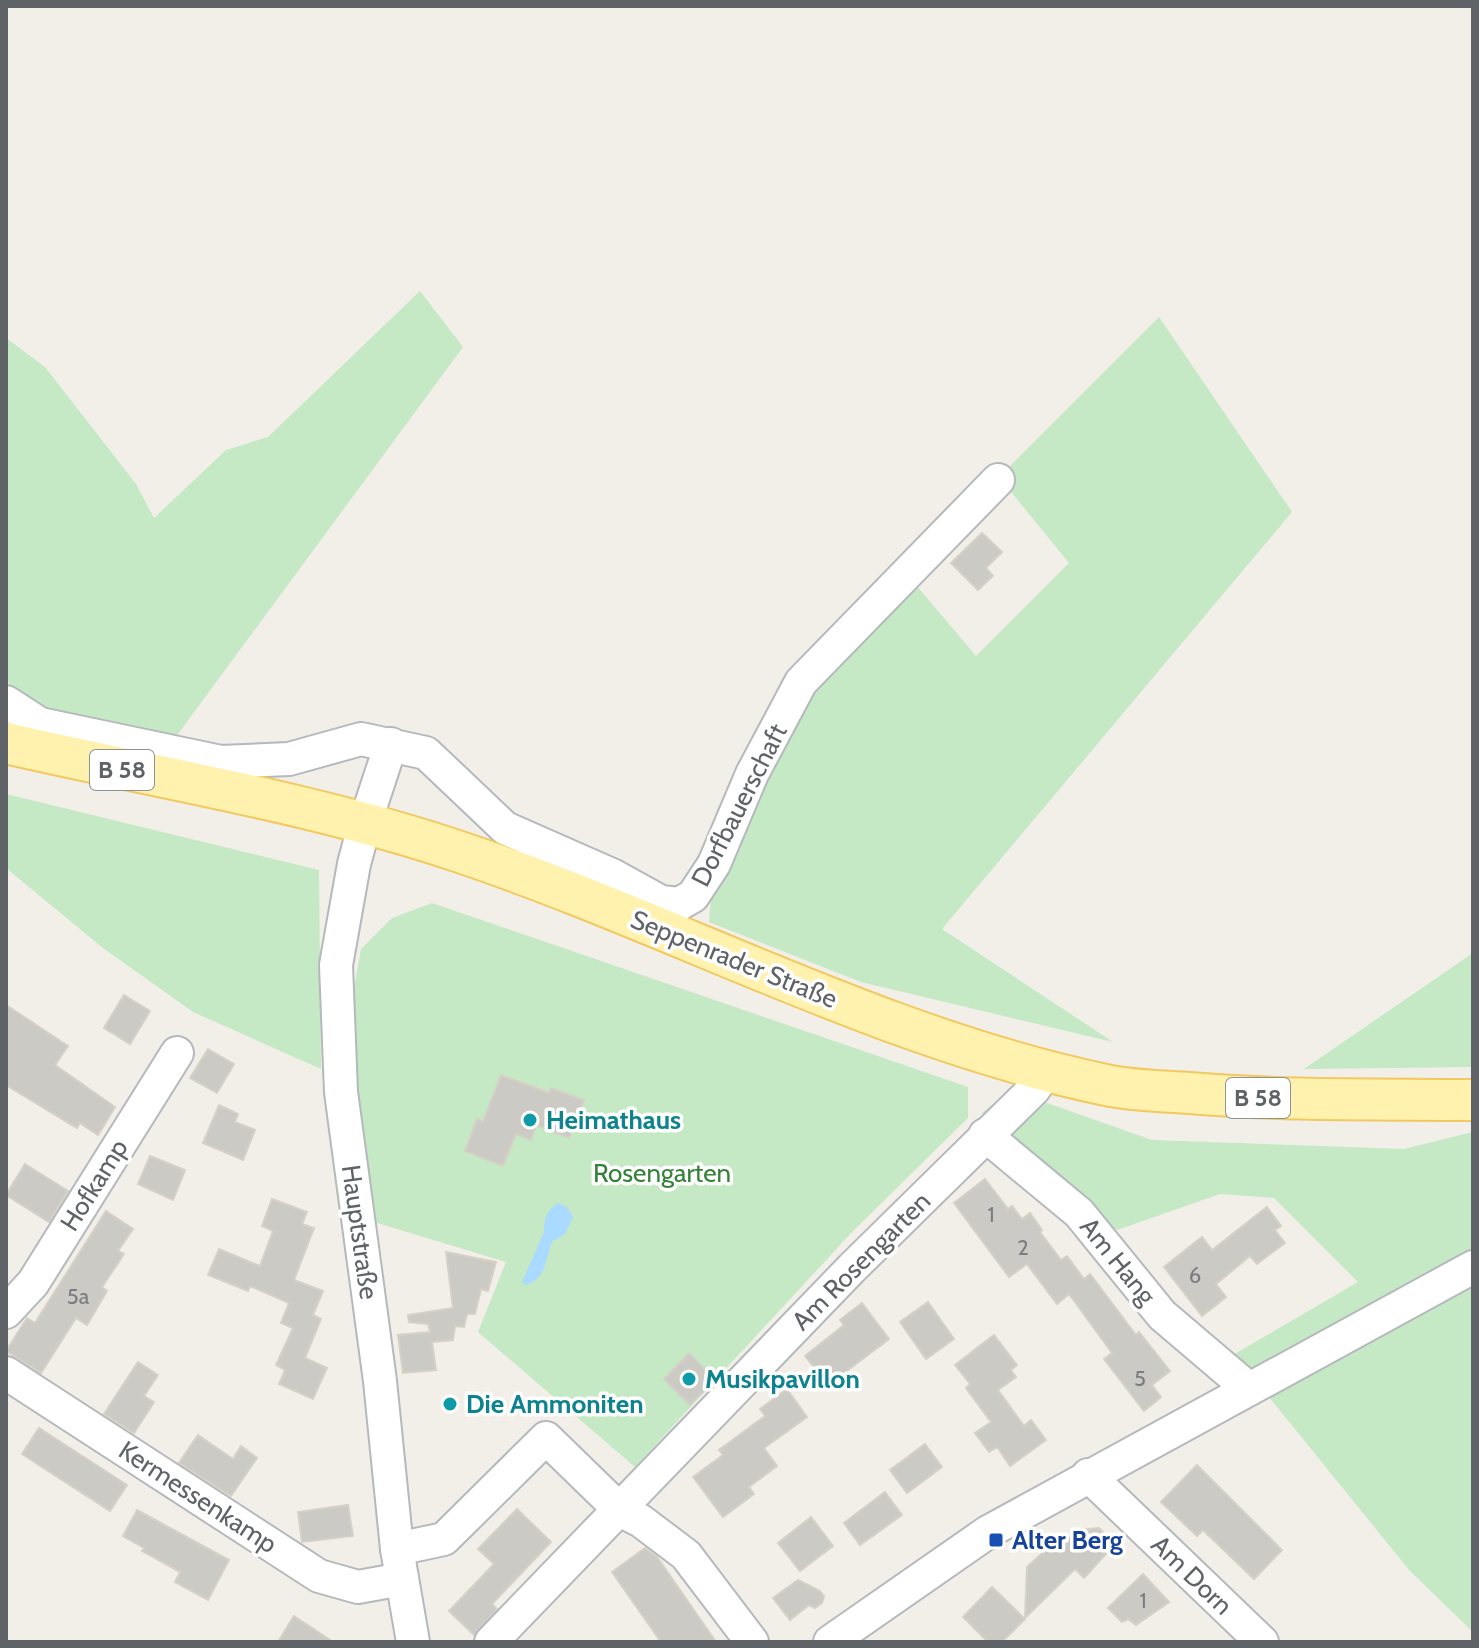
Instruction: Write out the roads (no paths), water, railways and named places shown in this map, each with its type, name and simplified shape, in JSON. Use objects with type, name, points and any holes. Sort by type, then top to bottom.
[{"type":"main road","name":"Seppenrader Straße","points":[[6,743],[365,823],[459,852],[579,895],[737,962],[1040,1080],[1246,1098],[1473,1100]]},
{"type":"street","name":"Dorfbauerschaft","points":[[6,702],[40,724],[221,762],[289,759],[361,739],[426,753],[505,828],[614,876],[661,902],[679,904],[693,896],[714,864],[752,774],[801,682],[998,480]]},
{"type":"street","name":"Hauptstraße","points":[[391,744],[365,823],[336,965],[341,1092],[380,1381],[400,1564],[413,1642]]},
{"type":"street","name":"Hofkamp","points":[[6,1312],[33,1283],[177,1053]]},
{"type":"street","name":"Am Rosengarten","points":[[491,1642],[852,1268],[1040,1080]]},
{"type":"street","name":"Am Hang","points":[[985,1135],[1079,1213],[1162,1315],[1249,1389]]},
{"type":"street","points":[[830,1642],[988,1532],[1473,1267]]},
{"type":"street","name":"Kermessenkamp","points":[[6,1373],[319,1576],[358,1587],[444,1539],[546,1438],[620,1510]]},
{"type":"street","name":"Am Dorn","points":[[1088,1475],[1262,1642]]},
{"type":"street","points":[[620,1510],[641,1521],[686,1555],[752,1642]]},
{"type":"water","points":[[558,1203],[567,1207],[573,1217],[565,1234],[552,1242],[542,1273],[526,1285],[522,1282],[544,1232],[545,1219]]},
{"type":"place","name":"Heimathaus","points":[[530,1120]]},
{"type":"place","name":"Musikpavillon","points":[[689,1379]]},
{"type":"place","name":"Die Ammoniten","points":[[450,1404]]},
{"type":"place","name":"Alter Berg","points":[[996,1540]]},
{"type":"park label","name":"Rosengarten","points":[[662,1173]]}]
